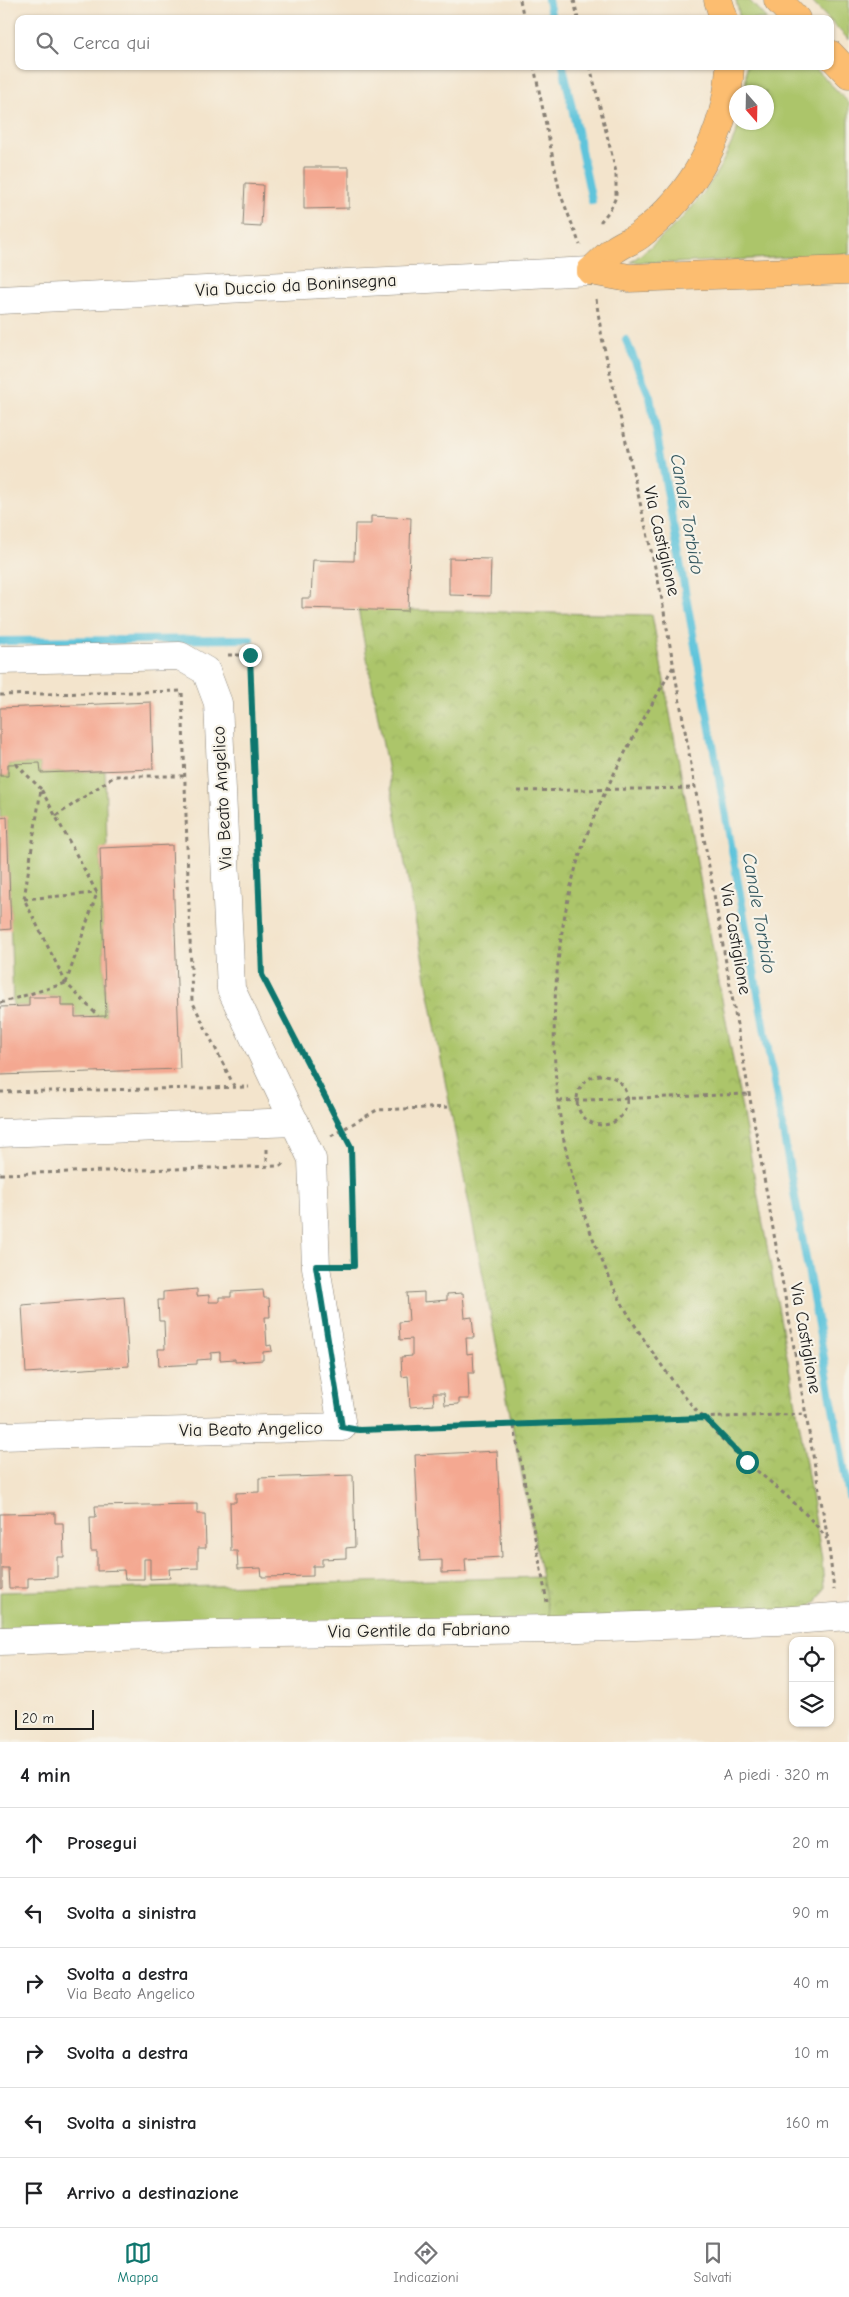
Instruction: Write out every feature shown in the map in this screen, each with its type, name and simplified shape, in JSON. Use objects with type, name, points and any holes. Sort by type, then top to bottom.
[{"type":"main road","points":[[718,0],[723,15]]},
{"type":"main road","points":[[778,0],[792,15]]},
{"type":"main road","points":[[834,58],[849,74]]},
{"type":"main road","points":[[595,267],[614,250],[640,235],[666,212],[682,195],[698,172],[715,143],[729,90],[730,70]]},
{"type":"main road","points":[[595,267],[629,278],[849,270]]},
{"type":"street","name":"Via Duccio da Boninsegna","points":[[0,300],[595,267]]},
{"type":"street","points":[[0,660],[180,656]]},
{"type":"street","name":"Via Beato Angelico","points":[[0,1436],[342,1427],[316,1266],[312,1159],[231,989],[218,703],[206,671],[180,656]]},
{"type":"street","points":[[0,1132],[294,1122]]},
{"type":"street","name":"Via Gentile da Fabriano","points":[[0,1640],[224,1633],[552,1629],[778,1621],[843,1616]]},
{"type":"path","points":[[520,0],[523,15]]},
{"type":"path","points":[[574,0],[577,15]]},
{"type":"path","points":[[535,70],[560,193],[595,267]]},
{"type":"path","points":[[591,70],[616,172],[617,185],[613,204],[602,221],[595,267]]},
{"type":"path","name":"Via Castiglione","points":[[595,267],[602,338],[660,589],[843,1616]]},
{"type":"path","points":[[180,656],[250,655],[262,975],[351,1147],[354,1266],[316,1266]]},
{"type":"path","points":[[674,666],[607,790],[576,868],[563,927],[555,989],[555,1062],[560,1122],[572,1172],[591,1232],[610,1281],[634,1323],[676,1385],[705,1418],[747,1462],[792,1500],[828,1540]]},
{"type":"path","points":[[0,695],[182,690],[192,1001],[235,1088]]},
{"type":"path","points":[[16,764],[42,789],[97,893],[66,983]]},
{"type":"path","points":[[56,816],[115,776],[185,776]]},
{"type":"path","points":[[518,791],[695,788]]},
{"type":"path","points":[[42,789],[24,899],[66,983],[98,1016]]},
{"type":"path","points":[[24,899],[97,893]]},
{"type":"path","points":[[0,1003],[66,983]]},
{"type":"path","points":[[601,1075],[613,1078],[619,1082],[626,1092],[627,1099],[626,1107],[617,1120],[602,1126],[587,1121],[578,1108],[576,1101],[583,1082],[594,1076],[601,1075]]},
{"type":"path","points":[[559,1101],[749,1094]]},
{"type":"path","points":[[342,1427],[359,1430],[514,1426],[806,1414]]},
{"type":"path","points":[[514,1426],[542,1577]]},
{"type":"green space","points":[[736,0],[749,0],[763,15],[739,15]]},
{"type":"green space","points":[[810,0],[849,0],[849,40],[834,25],[834,15],[825,15]]},
{"type":"green space","points":[[746,70],[817,70],[849,103],[849,254],[674,263],[631,262],[668,232],[697,202],[720,167],[737,130],[774,130],[774,85],[746,85]]},
{"type":"green space","points":[[358,609],[652,615],[800,1427],[822,1560],[824,1588],[817,1601],[800,1612],[550,1619],[445,1081]]},
{"type":"green space","points":[[40,763],[41,773],[105,771],[107,847],[100,848],[106,1016],[75,1017],[75,1006],[61,1006],[61,997],[29,997],[29,1006],[13,1006],[7,818],[0,818],[0,776],[8,776],[8,764]]},
{"type":"green space","points":[[542,1577],[550,1619],[0,1634],[0,1592]]},
{"type":"building","points":[[304,167],[349,167],[349,208],[304,209]]},
{"type":"building","points":[[245,184],[263,185],[261,227],[243,226]]},
{"type":"building","points":[[371,516],[411,518],[408,611],[302,608],[302,598],[311,598],[313,560],[354,561],[355,524],[371,524]]},
{"type":"building","points":[[449,558],[491,559],[490,596],[449,595]]},
{"type":"building","points":[[151,702],[153,769],[41,773],[40,763],[8,764],[8,776],[0,776],[0,708]]},
{"type":"building","points":[[7,817],[11,929],[0,930],[0,818]]},
{"type":"building","points":[[172,845],[180,1069],[0,1075],[0,1007],[29,1006],[29,997],[61,997],[61,1006],[75,1006],[75,1017],[106,1016],[100,848]]},
{"type":"building","points":[[197,1289],[197,1296],[209,1295],[209,1302],[219,1302],[219,1297],[231,1297],[231,1292],[263,1290],[264,1298],[269,1298],[270,1317],[265,1317],[267,1346],[271,1345],[272,1351],[263,1352],[263,1360],[235,1362],[235,1359],[220,1360],[220,1352],[211,1353],[211,1359],[197,1360],[197,1364],[159,1366],[158,1349],[165,1349],[164,1321],[159,1321],[158,1300],[163,1300],[163,1292]]},
{"type":"building","points":[[424,1292],[424,1302],[447,1300],[447,1294],[463,1293],[465,1318],[472,1317],[474,1338],[466,1338],[467,1354],[473,1353],[474,1373],[468,1373],[469,1399],[459,1399],[459,1404],[445,1405],[444,1393],[433,1393],[434,1405],[410,1407],[408,1376],[402,1377],[401,1357],[412,1356],[412,1339],[400,1340],[399,1322],[409,1321],[407,1293]]},
{"type":"building","points":[[124,1297],[129,1366],[26,1373],[22,1305]]},
{"type":"building","points":[[497,1451],[502,1557],[465,1559],[466,1572],[442,1573],[442,1560],[420,1561],[415,1455]]},
{"type":"building","points":[[353,1475],[355,1547],[346,1548],[346,1558],[322,1559],[322,1566],[313,1566],[313,1576],[262,1577],[261,1568],[238,1569],[237,1551],[231,1551],[230,1502],[236,1502],[236,1493],[259,1492],[259,1478]]},
{"type":"building","points":[[197,1504],[197,1514],[205,1514],[206,1548],[198,1548],[198,1568],[169,1569],[170,1578],[150,1579],[150,1559],[144,1559],[144,1579],[125,1579],[124,1570],[97,1571],[97,1551],[91,1551],[90,1517],[96,1517],[95,1506]]},
{"type":"building","points":[[55,1513],[55,1523],[63,1523],[64,1557],[57,1557],[57,1577],[28,1578],[28,1588],[9,1588],[8,1568],[2,1568],[2,1588],[0,1589],[0,1514]]},
{"type":"waterway","name":"Canale Torbido","points":[[548,0],[551,15]]},
{"type":"waterway","name":"Canale Torbido","points":[[564,70],[592,201]]},
{"type":"waterway","name":"Canale Torbido","points":[[626,340],[650,397],[849,1496]]},
{"type":"waterway","points":[[0,641],[250,639]]},
{"type":"route","points":[[250,655],[262,975],[351,1147],[354,1266],[316,1266],[342,1427],[359,1430],[705,1418],[719,1435],[747,1462]]}]
